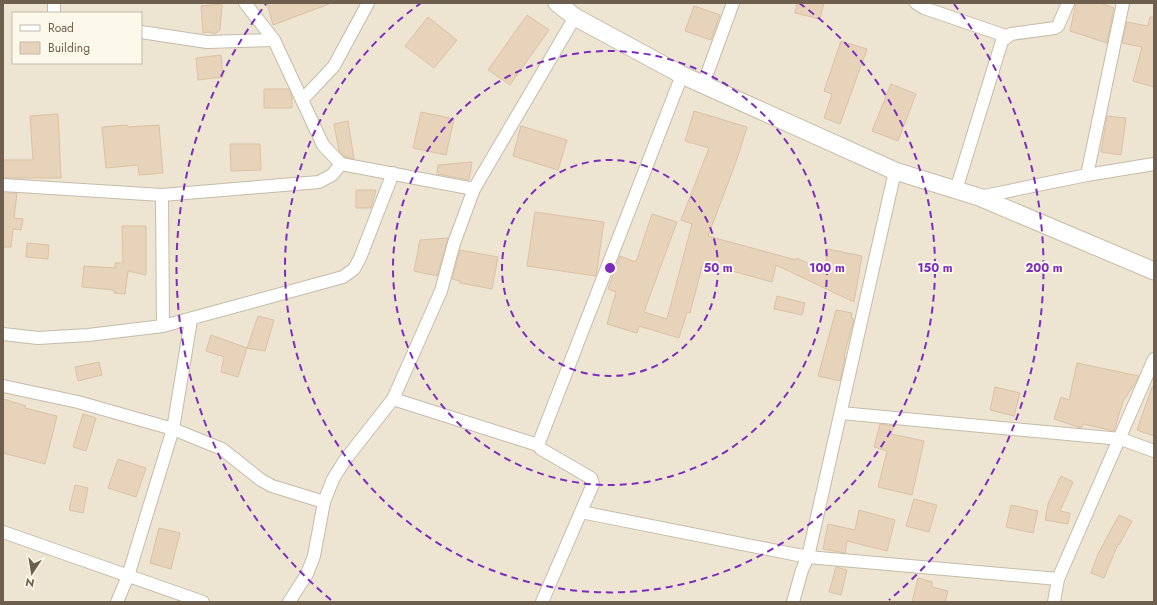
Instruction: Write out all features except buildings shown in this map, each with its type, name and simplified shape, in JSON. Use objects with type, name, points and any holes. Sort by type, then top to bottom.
[{"type":"street","points":[[245,3],[274,40],[323,146],[341,164],[474,189]]},
{"type":"street","points":[[302,100],[334,66],[368,3]]},
{"type":"street","points":[[557,3],[575,17],[682,75],[895,171],[979,197],[1154,271]]},
{"type":"street","points":[[703,84],[733,3]]},
{"type":"street","points":[[916,3],[924,8],[1006,36],[1055,28],[1058,26],[1068,3]]},
{"type":"street","points":[[1087,175],[1123,3]]},
{"type":"street","points":[[289,602],[308,574],[314,556],[324,502],[333,479],[345,460],[393,399],[441,292],[454,243],[474,189],[575,17]]},
{"type":"street","points":[[142,32],[207,42],[274,40]]},
{"type":"street","points":[[956,190],[1002,41],[1006,36]]},
{"type":"street","points":[[538,445],[682,75]]},
{"type":"street","points":[[3,185],[162,195],[319,182],[332,175],[341,164]]},
{"type":"street","points":[[979,197],[1087,175],[1154,164]]},
{"type":"street","points":[[793,602],[802,570],[808,557],[895,171]]},
{"type":"street","points":[[3,334],[38,338],[81,336],[163,326],[191,320],[343,277],[354,269],[393,173]]},
{"type":"street","points":[[162,195],[163,326]]},
{"type":"street","points":[[117,602],[128,576],[173,429],[191,320]]},
{"type":"street","points":[[1054,602],[1058,579],[1121,439],[1154,359]]},
{"type":"street","points":[[3,386],[78,402],[173,429],[222,449],[261,480],[272,486],[324,502]]},
{"type":"street","points":[[393,399],[538,445],[542,449],[590,478],[593,488],[542,602]]},
{"type":"street","points":[[841,412],[1121,439],[1154,452]]},
{"type":"street","points":[[581,512],[808,557],[1058,579]]},
{"type":"street","points":[[3,532],[203,602]]},
{"type":"shaded area","points":[[3,3],[1154,3],[1154,602],[3,602]]}]
